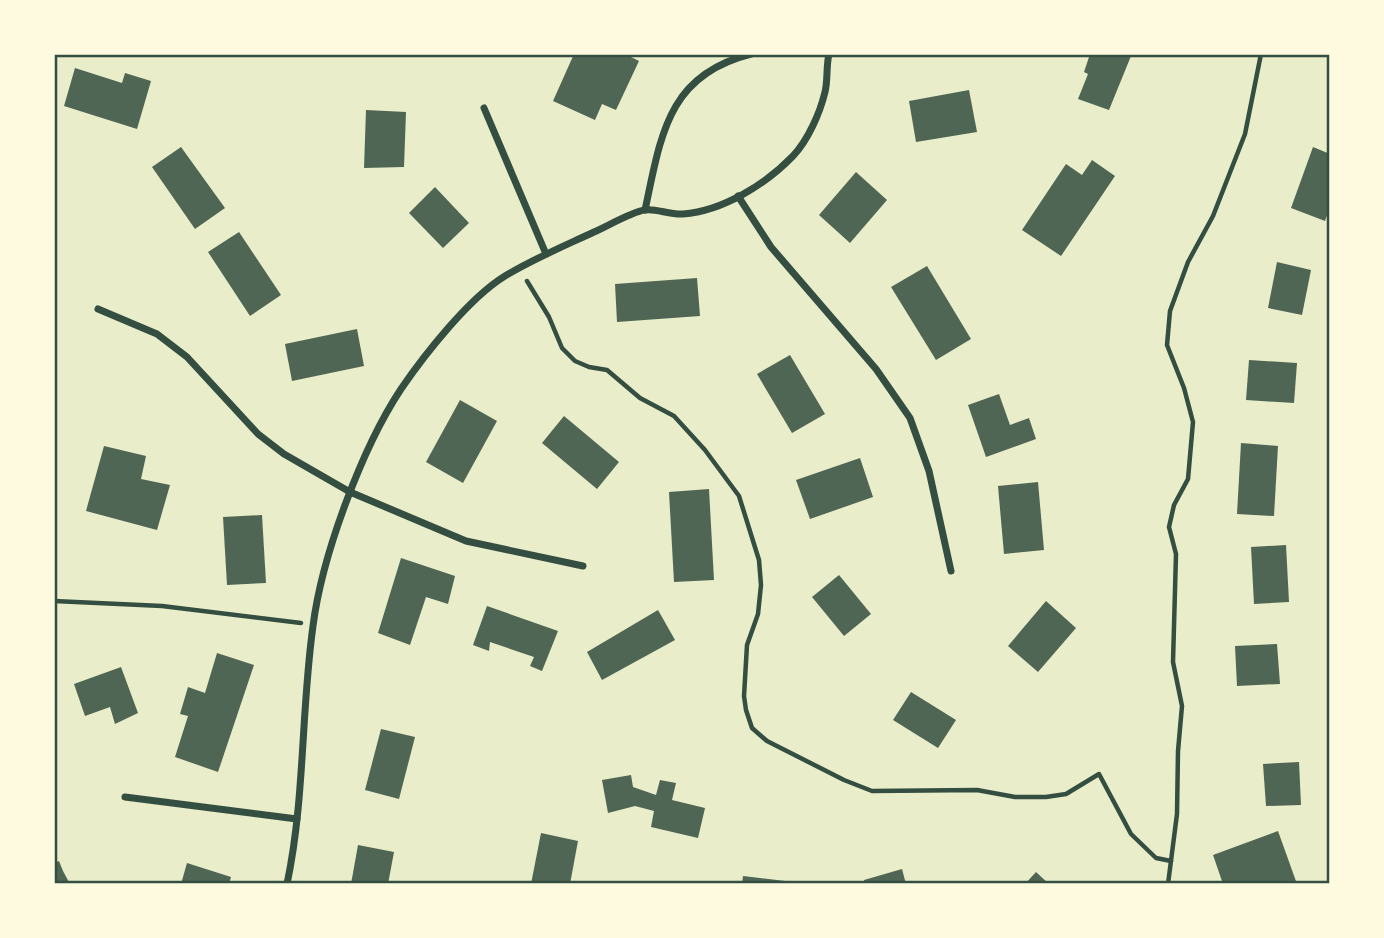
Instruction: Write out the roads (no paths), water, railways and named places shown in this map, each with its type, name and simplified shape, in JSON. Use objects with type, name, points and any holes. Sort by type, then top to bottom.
[{"type":"street","points":[[645,210],[663,130],[676,104],[704,73],[727,60],[751,54]]},
{"type":"street","points":[[287,884],[297,819],[313,626],[321,584],[350,492],[376,435],[401,390],[476,299],[503,277],[546,254],[645,210],[684,214],[715,207],[769,178],[795,154],[814,122],[826,91],[827,55]]},
{"type":"street","points":[[484,108],[546,254]]},
{"type":"street","points":[[738,196],[771,247],[876,369],[910,418],[929,471],[951,571]]},
{"type":"street","points":[[98,309],[157,334],[187,357],[258,434],[284,454],[350,492],[466,541],[583,566]]},
{"type":"street","points":[[125,797],[297,819]]}]
